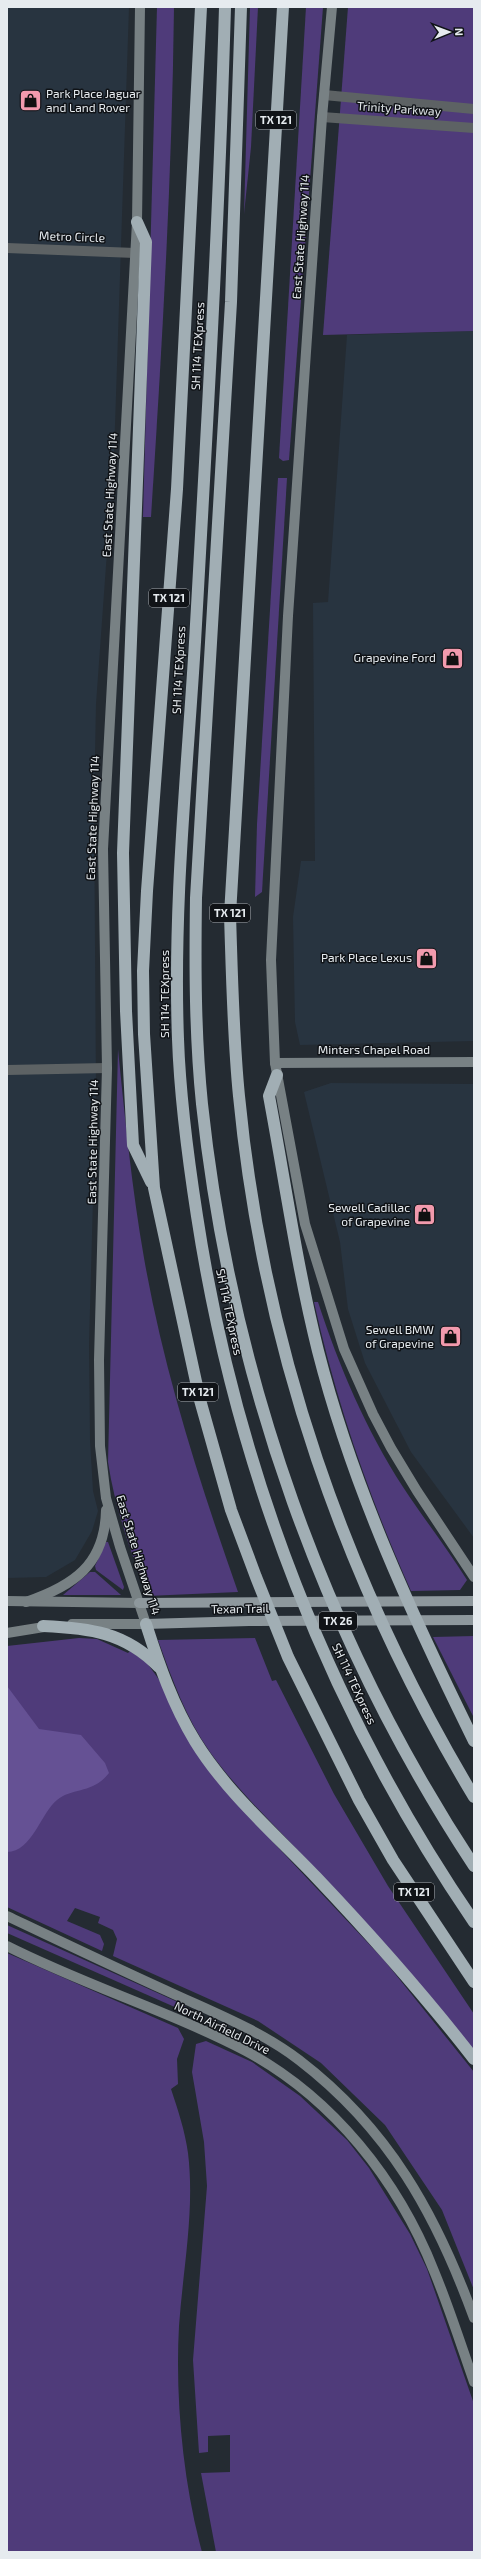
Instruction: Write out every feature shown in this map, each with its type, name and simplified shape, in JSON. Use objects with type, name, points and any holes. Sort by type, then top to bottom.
[{"type":"highway","name":"TX 121","points":[[201,7],[177,489],[147,891],[143,971],[144,1034],[154,1188],[200,1400],[231,1510],[256,1578],[292,1664],[359,1800],[393,1860],[474,1982]]},
{"type":"highway","name":"SH 114 TEXpress","points":[[225,7],[214,304],[179,900],[178,1040],[191,1179],[214,1316],[231,1387],[268,1512],[294,1585],[322,1650],[383,1776],[474,1922]]},
{"type":"highway","name":"SH 114 TEXpress","points":[[241,7],[231,302],[196,898],[195,976],[202,1103],[222,1240],[236,1308],[269,1430],[296,1512],[346,1635],[380,1703],[444,1819],[474,1866]]},
{"type":"highway","name":"TX 121","points":[[284,7],[230,915],[233,1026],[239,1097],[248,1175],[265,1269],[292,1376],[312,1445],[360,1576],[397,1658],[474,1797]]},
{"type":"highway","points":[[137,222],[146,242],[123,853],[126,1010],[134,1145],[154,1188]]},
{"type":"highway","points":[[276,1069],[269,1096],[308,1303],[334,1406],[364,1496],[401,1589],[474,1741]]},
{"type":"highway","points":[[146,1624],[160,1669],[182,1717],[210,1763],[250,1811],[343,1905],[474,2059]]},
{"type":"highway","points":[[43,1626],[88,1629],[124,1640],[147,1655],[160,1669]]},
{"type":"main road","name":"East State Highway 114","points":[[140,7],[137,222],[103,849],[108,1068],[98,1360],[100,1446],[106,1498],[120,1547],[146,1624]]},
{"type":"main road","name":"East State Highway 114","points":[[332,7],[322,117],[288,616],[271,960],[276,1069],[307,1230],[344,1349],[373,1414],[391,1448],[417,1491],[474,1577]]},
{"type":"main road","name":"Minters Chapel Road","points":[[276,1069],[474,1062]]},
{"type":"main road","points":[[26,1602],[49,1594],[70,1583],[88,1568],[99,1549],[106,1523],[106,1498]]},
{"type":"main road","name":"Texan Trail","points":[[7,1601],[139,1603],[474,1601]]},
{"type":"main road","name":"Texan Trail","points":[[7,1633],[43,1626],[76,1624],[146,1624],[249,1621],[474,1620]]},
{"type":"main road","name":"North Airfield Drive","points":[[7,1916],[268,2040],[298,2059],[328,2083],[379,2136],[420,2195],[451,2257],[474,2318]]},
{"type":"main road","name":"North Airfield Drive","points":[[7,1946],[159,2011],[246,2052],[282,2074],[314,2098],[363,2149],[399,2200],[434,2270],[474,2382]]},
{"type":"street","name":"Trinity Parkway","points":[[324,95],[474,109]]},
{"type":"street","name":"Trinity Parkway","points":[[322,117],[474,128]]},
{"type":"street","name":"Metro Circle","points":[[7,248],[135,253]]},
{"type":"street","points":[[7,1070],[108,1068]]},
{"type":"shaded area","points":[[7,7],[129,7],[114,455],[96,704],[94,803],[96,1089],[89,1345],[90,1440],[93,1491],[98,1511],[92,1531],[75,1560],[46,1577],[7,1578]]},
{"type":"shaded area","points":[[157,7],[174,7],[173,71],[166,262],[151,517],[143,517]]},
{"type":"shaded area","points":[[250,7],[258,7],[251,147],[244,214]]},
{"type":"shaded area","points":[[306,7],[323,7],[289,460],[283,461],[279,458]]},
{"type":"shaded area","points":[[348,7],[474,7],[474,331],[323,335]]},
{"type":"shaded area","points":[[474,331],[474,1041],[300,1045],[295,1022],[293,917],[301,861],[315,861],[313,603],[328,602],[347,335]]},
{"type":"shaded area","points":[[278,478],[287,478],[262,892],[255,897],[257,824]]},
{"type":"shaded area","points":[[118,1049],[136,1206],[152,1301],[184,1427],[238,1592],[147,1596],[124,1530],[111,1479],[108,1462]]},
{"type":"shaded area","points":[[331,1083],[474,1084],[474,1538],[411,1452],[365,1363],[348,1309],[340,1242],[304,1092]]},
{"type":"shaded area","points":[[314,1302],[318,1302],[344,1374],[377,1443],[403,1487],[452,1556],[467,1580],[460,1590],[411,1591],[381,1520],[355,1449],[343,1413]]},
{"type":"shaded area","points":[[106,1542],[108,1542],[124,1587],[123,1590],[96,1570],[95,1566]]},
{"type":"shaded area","points":[[90,1572],[95,1572],[121,1595],[63,1595]]},
{"type":"shaded area","points":[[474,1636],[474,1718],[433,1637]]},
{"type":"shaded area","points":[[79,1638],[97,1639],[128,1653],[130,1651],[147,1663],[160,1681],[175,1711],[273,1842],[384,1960],[474,2072],[474,2290],[442,2210],[385,2125],[321,2063],[258,2021],[113,1956],[117,1939],[113,1930],[98,1923],[100,1917],[75,1908],[67,1921],[100,1935],[104,1944],[102,1951],[7,1907],[7,1646]]},
{"type":"shaded area","points":[[255,1638],[272,1681],[276,1680],[334,1794],[388,1886],[474,2014],[474,2051],[315,1869],[222,1768],[201,1739],[187,1712],[174,1684],[158,1640]]},
{"type":"shaded area","points":[[7,1686],[39,1729],[81,1735],[105,1763],[109,1773],[103,1780],[96,1784],[70,1793],[57,1800],[46,1813],[30,1838],[16,1850],[7,1852]]},
{"type":"shaded area","points":[[7,1925],[182,2004],[190,2011],[186,2012],[7,1933]]},
{"type":"shaded area","points":[[7,1953],[178,2028],[184,2039],[177,2059],[178,2084],[171,2089],[185,2137],[190,2174],[188,2240],[179,2326],[178,2382],[185,2469],[195,2525],[202,2552],[7,2552]]},
{"type":"shaded area","points":[[206,2041],[252,2062],[300,2096],[347,2140],[369,2168],[410,2234],[427,2269],[474,2404],[474,2552],[216,2552],[201,2473],[230,2472],[230,2435],[208,2436],[208,2452],[199,2453],[193,2360],[207,2186],[204,2142],[192,2072],[196,2044]]},
{"type":"place","name":"Park Place Jaguar and Land Rover","points":[[30,101]]},
{"type":"place","name":"Grapevine Ford","points":[[452,658]]},
{"type":"place","name":"Park Place Lexus","points":[[427,958]]},
{"type":"place","name":"Sewell Cadillac of Grapevine","points":[[425,1215]]},
{"type":"place","name":"Sewell BMW of Grapevine","points":[[450,1337]]}]
